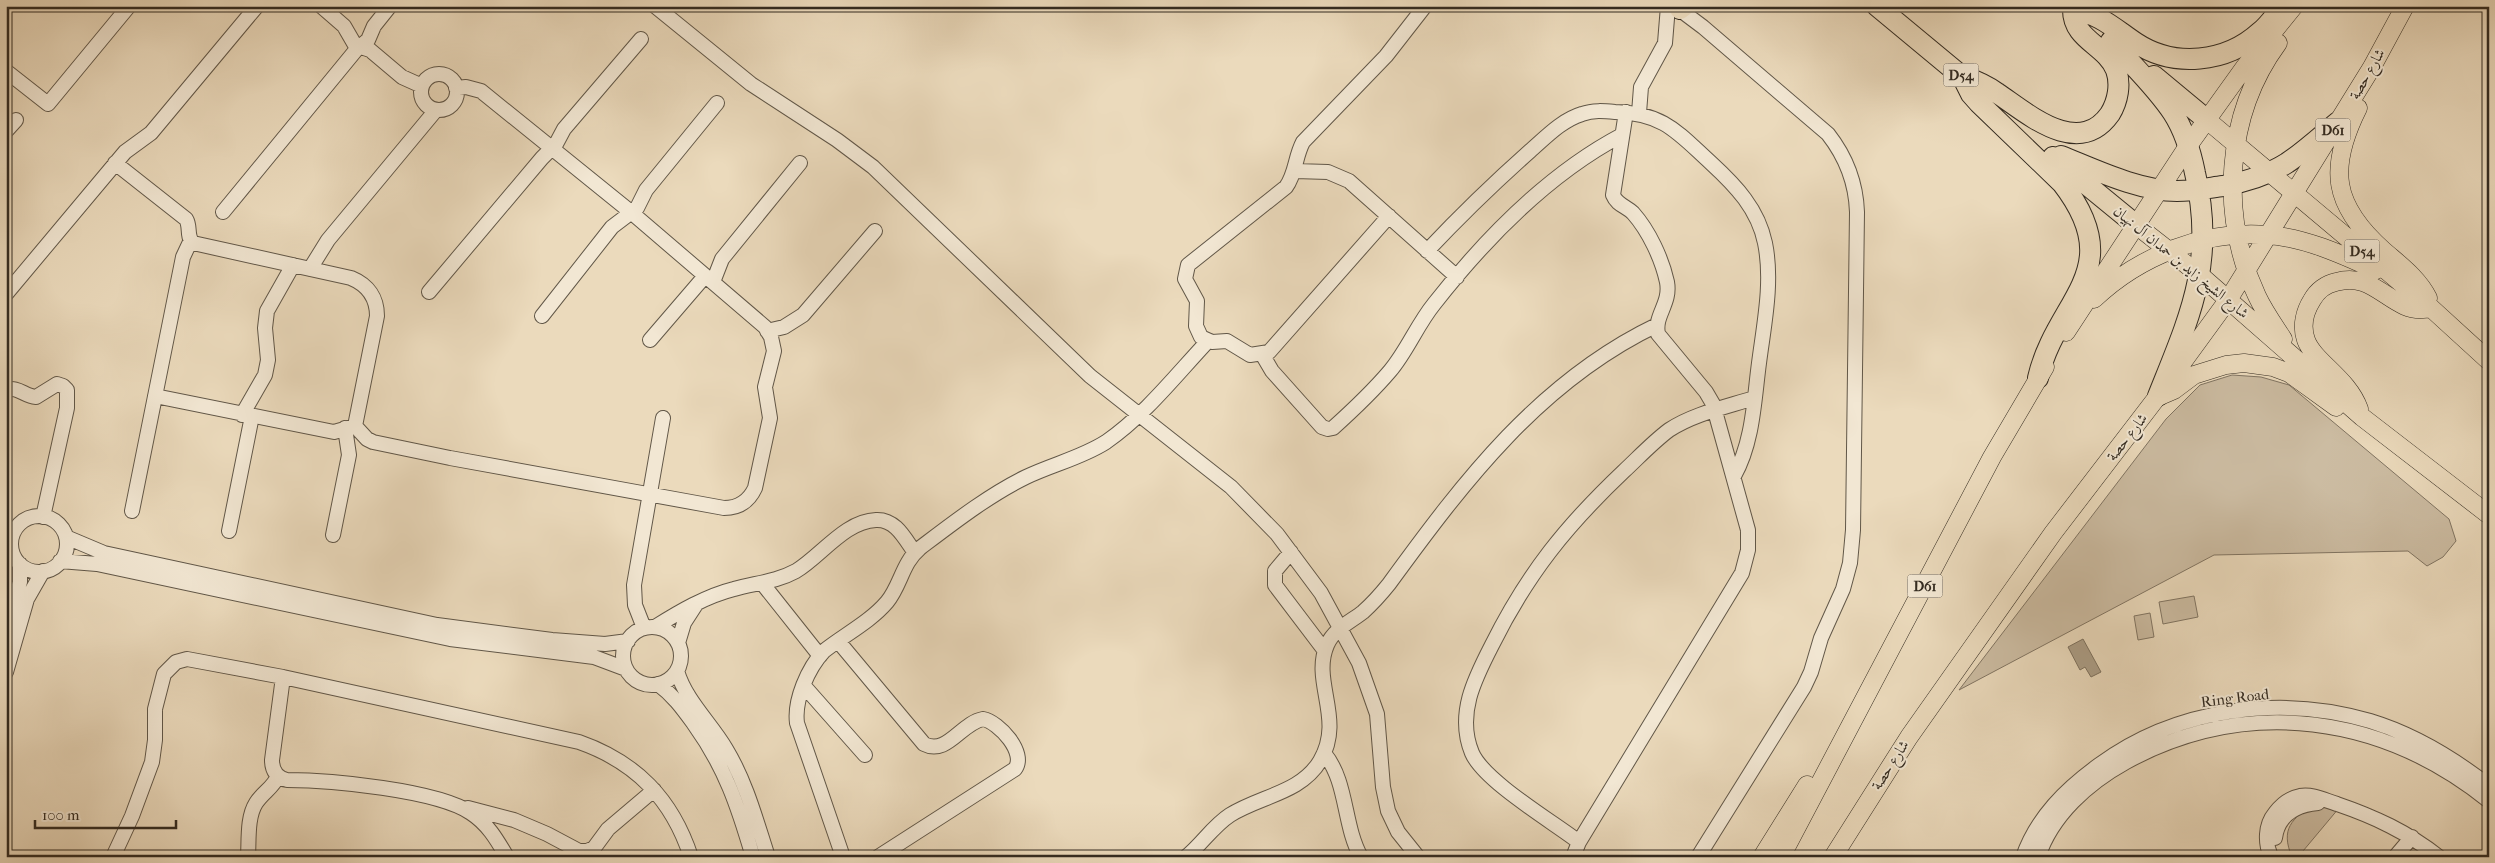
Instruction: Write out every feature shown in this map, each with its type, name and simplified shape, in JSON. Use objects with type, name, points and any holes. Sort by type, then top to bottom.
[{"type":"highway","name":"شارع الشيخ زايد بن حمدان آل نهيان","points":[[1877,6],[1962,76],[2041,147],[2136,225]]},
{"type":"highway","points":[[2071,8],[2102,19],[2136,43],[2161,56],[2187,59],[2213,56],[2244,44],[2261,32],[2283,6]]},
{"type":"highway","points":[[1962,76],[1985,85],[2035,119],[2056,130],[2079,132],[2101,123],[2115,105],[2118,81],[2110,59],[2079,32],[2075,25],[2071,8]]},
{"type":"highway","name":"D54","points":[[2071,8],[2206,120]]},
{"type":"highway","points":[[2111,41],[2173,113],[2188,146],[2199,190],[2204,240],[2200,276],[2192,310],[2158,396]]},
{"type":"highway","points":[[1962,76],[1971,94],[1979,103],[2062,183],[2072,196],[2086,227],[2090,255],[2084,282],[2048,345],[2038,378]]},
{"type":"highway","points":[[2041,147],[2116,178],[2159,189],[2176,191],[2199,190],[2232,184],[2269,172],[2297,156],[2338,122]]},
{"type":"main road","name":"D61","points":[[1780,857],[1992,458],[2038,378],[2075,318],[2188,146],[2244,68],[2294,6]]},
{"type":"main road","points":[[2293,355],[2263,308],[2247,269],[2238,235],[2232,184],[2236,144],[2244,107],[2252,83],[2268,56],[2305,6]]},
{"type":"main road","name":"شارع حصة","points":[[1832,857],[1909,737],[2048,540],[2158,396],[2228,300],[2372,67],[2405,6]]},
{"type":"main road","points":[[2362,416],[2347,386],[2311,350],[2306,340],[2305,317],[2314,296],[2333,282],[2356,279],[2376,288],[2405,306],[2422,310],[2431,308],[2422,287],[2364,233],[2349,210],[2340,182],[2340,155],[2343,141],[2367,92],[2372,67]]},
{"type":"main road","name":"D54","points":[[2206,120],[2431,308],[2489,361]]},
{"type":"main road","name":"شارع الشيخ زايد بن حمدان آل نهيان","points":[[2136,225],[2200,276],[2362,416],[2489,514]]},
{"type":"main road","points":[[2075,318],[2105,289],[2134,268],[2170,251],[2204,240],[2238,235],[2268,235],[2340,254],[2394,278]]},
{"type":"main road","points":[[2158,396],[2174,390],[2194,375],[2226,365],[2252,364],[2273,367],[2289,373],[2341,411],[2362,416]]},
{"type":"main road","points":[[1762,857],[1828,750],[1869,676],[1894,645]]},
{"type":"street","points":[[6,71],[48,104],[129,6]]},
{"type":"street","points":[[6,294],[128,148],[151,132],[257,6]]},
{"type":"street","points":[[321,6],[344,26],[353,42],[370,50],[402,77],[422,86]]},
{"type":"street","points":[[223,212],[360,46],[368,40],[374,26],[390,6]]},
{"type":"street","points":[[654,6],[751,84],[837,140],[873,167],[1090,376],[1247,502],[1291,552],[1341,627],[1359,663],[1374,701],[1380,734],[1383,787],[1388,811],[1398,832],[1418,857]]},
{"type":"street","points":[[1388,216],[1274,347],[1262,354],[1246,354],[1223,340],[1208,341],[1201,337],[1197,330],[1198,307],[1185,279],[1186,268],[1191,262],[1281,192],[1290,182],[1303,142],[1386,56],[1425,6]]},
{"type":"street","points":[[1573,857],[1579,842],[1742,573],[1748,550],[1748,530],[1715,410],[1706,392],[1662,341],[1657,325],[1668,296],[1662,264],[1638,220],[1629,210],[1618,203],[1613,195],[1622,135],[1641,87],[1665,43],[1677,7],[1828,134],[1840,151],[1849,170],[1855,191],[1857,212],[1853,530],[1847,576],[1838,602],[1821,638],[1804,687],[1698,857]]},
{"type":"street","points":[[428,292],[542,158],[553,148],[564,129],[641,39]]},
{"type":"street","points":[[440,74],[448,77],[456,88],[456,97],[452,104],[444,109],[436,110],[428,106],[422,99],[422,86],[431,76],[440,74]]},
{"type":"street","points":[[350,427],[373,442],[724,508],[740,505],[749,498],[755,488],[770,418],[765,387],[774,350],[768,331],[632,213],[481,91],[466,87],[456,88]]},
{"type":"street","points":[[542,316],[612,227],[637,208],[646,190],[717,103]]},
{"type":"street","points":[[310,269],[328,240],[436,110]]},
{"type":"street","points":[[1427,250],[1484,194],[1562,123],[1588,112],[1632,113],[1661,120],[1681,134],[1737,188],[1758,222],[1765,241],[1768,281],[1754,398],[1747,447],[1734,476]]},
{"type":"street","points":[[6,131],[16,120]]},
{"type":"street","points":[[1262,354],[1272,371],[1322,427],[1331,429],[1391,370],[1424,318],[1457,277],[1518,212],[1559,175],[1586,155],[1622,135]]},
{"type":"street","points":[[115,163],[186,219],[191,240],[183,256],[132,511]]},
{"type":"street","points":[[650,340],[709,279],[722,259],[800,163]]},
{"type":"street","points":[[1294,171],[1320,170],[1344,178],[1457,277]]},
{"type":"street","points":[[768,331],[784,327],[803,314],[875,231]]},
{"type":"street","points":[[191,240],[197,244],[358,281],[369,290],[375,302],[377,316],[350,427],[349,455],[333,535]]},
{"type":"street","points":[[229,531],[247,415],[265,375],[268,360],[265,328],[267,311],[292,265]]},
{"type":"street","points":[[1186,857],[1230,815],[1303,780],[1316,768],[1324,753],[1330,727],[1323,671],[1325,651],[1331,638],[1341,627],[1363,612],[1381,594],[1482,463],[1522,420],[1594,361],[1657,325]]},
{"type":"street","points":[[843,857],[797,723],[798,703],[804,686],[820,656],[886,604],[906,564],[915,553],[1000,491],[1028,476],[1088,452],[1124,428],[1208,341]]},
{"type":"street","points":[[6,390],[15,388],[27,395],[36,397],[57,384],[67,390],[67,408],[43,516]]},
{"type":"street","points":[[155,396],[334,432],[350,427]]},
{"type":"street","points":[[1579,842],[1497,781],[1480,765],[1472,753],[1468,739],[1467,713],[1472,687],[1516,601],[1566,529],[1587,506],[1665,433],[1683,422],[1754,398]]},
{"type":"street","points":[[663,418],[634,585],[635,605],[649,628],[668,632],[678,643]]},
{"type":"street","points":[[6,627],[20,582],[20,564],[12,548],[15,530],[28,518],[43,516],[56,522],[66,537],[104,553],[437,625],[569,642],[605,644],[628,641]]},
{"type":"street","points":[[626,669],[623,657],[628,641],[633,634],[724,592],[762,583],[798,569],[847,532],[874,520],[886,522],[897,528],[915,553]]},
{"type":"street","points":[[20,564],[30,570],[43,571],[52,568],[60,561],[65,552],[66,537]]},
{"type":"street","points":[[1291,552],[1275,571],[1274,585],[1325,651]]},
{"type":"street","points":[[60,561],[97,564],[450,640],[594,657],[626,669],[640,682],[658,684],[669,680],[677,671],[681,659],[678,643],[684,623],[695,605]]},
{"type":"street","points":[[6,672],[27,599],[43,571]]},
{"type":"street","points":[[762,583],[820,656]]},
{"type":"street","points":[[838,641],[924,744],[932,748],[943,746],[972,722],[982,719],[997,726],[1019,755],[1019,762],[1015,770],[878,857]]},
{"type":"street","points":[[113,857],[132,816],[152,762],[155,740],[155,709],[167,669],[176,662],[193,659],[579,742],[613,756],[636,772],[654,790],[676,821],[690,857]]},
{"type":"street","points":[[677,671],[686,692],[716,733],[735,764],[748,794],[768,857]]},
{"type":"street","points":[[283,677],[272,760],[273,770],[278,776],[287,780],[370,787],[423,797],[514,820],[547,834],[579,851],[587,851],[594,848],[608,829],[654,790]]},
{"type":"street","points":[[658,684],[682,707],[720,763],[736,799],[753,857]]},
{"type":"street","points":[[804,686],[865,755]]},
{"type":"street","name":"Ring Road","points":[[2023,857],[2034,832],[2048,810],[2069,788],[2110,757],[2138,740],[2158,732],[2206,716],[2230,712],[2298,709],[2340,714],[2370,721],[2430,746],[2489,786]]},
{"type":"street","name":"Ring Road","points":[[2038,857],[2054,823],[2072,801],[2116,768],[2145,751],[2176,739],[2240,724],[2304,723],[2365,734],[2423,757],[2489,801]]},
{"type":"street","points":[[1324,753],[1336,773],[1352,838],[1362,857]]},
{"type":"street","points":[[248,857],[252,810],[258,800],[272,787],[278,776]]},
{"type":"street","points":[[2272,857],[2276,832],[2286,814],[2307,804],[2333,803],[2373,816],[2412,837],[2439,857]]},
{"type":"street","points":[[459,806],[487,826],[507,857]]},
{"type":"street","points":[[2395,857],[2412,837]]},
{"type":"shaded area","points":[[2232,375],[2261,377],[2289,385],[2449,519],[2456,541],[2443,557],[2427,566],[2408,551],[2214,555],[1959,690],[2166,419],[2200,385]]},
{"type":"shaded area","points":[[2194,596],[2198,617],[2163,624],[2159,602]]},
{"type":"shaded area","points":[[2150,613],[2154,637],[2138,640],[2134,616]]},
{"type":"shaded area","points":[[2083,639],[2101,672],[2091,677],[2085,667],[2080,670],[2068,647]]},
{"type":"shaded area","points":[[2314,805],[2339,808],[2298,857],[2292,857],[2287,839],[2290,825]]}]
